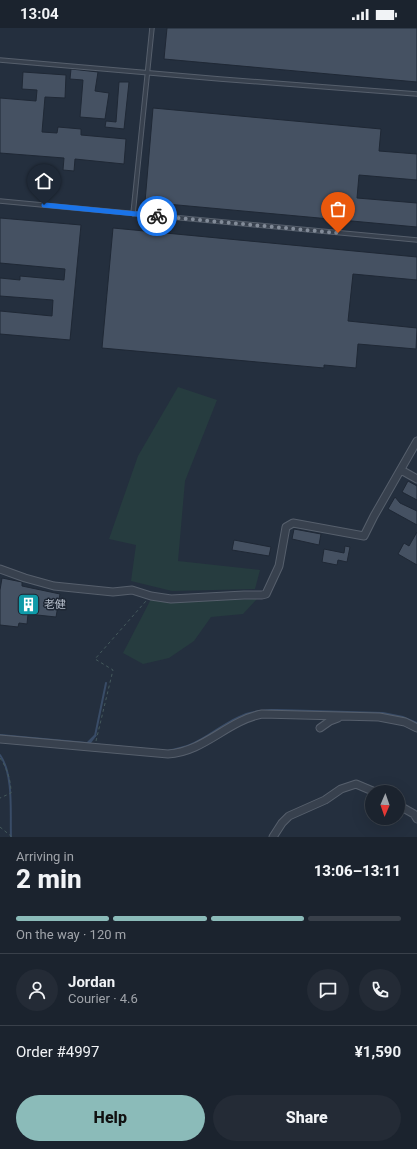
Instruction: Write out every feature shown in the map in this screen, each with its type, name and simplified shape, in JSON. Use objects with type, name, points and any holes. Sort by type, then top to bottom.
[{"type":"street","points":[[0,569],[54,586],[114,592],[132,590],[151,596],[180,599],[244,595],[262,596],[266,594],[279,566],[286,527],[289,524],[292,523],[364,536],[417,441]]},
{"type":"street","points":[[401,470],[417,479]]},
{"type":"street","points":[[0,740],[159,754],[176,754],[198,746],[243,719],[262,714],[379,717],[405,722],[417,728]]},
{"type":"street","points":[[320,728],[330,720],[343,716]]},
{"type":"street","points":[[273,837],[282,823],[289,816],[325,800],[341,789],[356,784],[365,788]]},
{"type":"street","points":[[405,809],[414,814],[417,819]]},
{"type":"lane","points":[[133,214],[152,28]]},
{"type":"lane","points":[[0,60],[417,94]]},
{"type":"lane","points":[[0,201],[417,240]]},
{"type":"path","points":[[95,748],[113,670],[95,659],[151,596]]},
{"type":"path","points":[[0,758],[5,765],[9,777],[11,792],[0,798]]},
{"type":"path","points":[[0,827],[12,837]]},
{"type":"green space","points":[[178,387],[217,400],[185,481],[178,561],[260,570],[255,589],[172,591],[131,581],[136,545],[109,539],[138,456]]},
{"type":"green space","points":[[151,599],[180,602],[257,599],[243,614],[211,617],[194,641],[169,658],[143,664],[123,653]]},
{"type":"water","points":[[277,709],[383,712],[403,716],[417,722],[417,726],[410,722],[262,713],[195,746],[167,753],[0,737],[0,734],[87,742],[94,735],[97,735],[91,743],[167,750],[194,742],[232,719],[246,713]]},
{"type":"building","points":[[167,28],[417,28],[417,82],[164,59]]},
{"type":"building","points":[[71,69],[98,72],[95,91],[109,93],[105,119],[80,117],[83,80],[70,79]]},
{"type":"building","points":[[23,72],[66,75],[65,98],[45,97],[42,132],[57,133],[58,127],[81,129],[81,135],[126,139],[124,164],[75,159],[74,171],[63,170],[64,158],[0,153],[0,98],[36,101],[37,90],[22,89]]},
{"type":"building","points":[[119,82],[129,82],[124,129],[105,127],[106,121],[116,122]]},
{"type":"building","points":[[153,108],[381,129],[379,151],[417,154],[417,180],[359,175],[357,198],[417,203],[417,227],[145,202]]},
{"type":"building","points":[[0,218],[81,225],[70,340],[0,334],[0,311],[52,316],[53,300],[0,296],[0,278],[20,280],[20,276],[64,280],[65,269],[0,263]]},
{"type":"building","points":[[113,228],[417,257],[417,280],[353,274],[348,321],[417,328],[416,349],[358,344],[356,368],[324,365],[324,368],[102,348]]},
{"type":"building","points":[[408,481],[417,486],[417,500],[402,492]]},
{"type":"building","points":[[395,497],[400,503],[417,511],[417,525],[388,509]]},
{"type":"building","points":[[294,529],[321,534],[319,545],[292,539]]},
{"type":"building","points":[[417,532],[417,565],[398,554],[404,543],[409,546]]},
{"type":"building","points":[[234,540],[271,547],[269,556],[232,550]]},
{"type":"building","points":[[345,546],[350,547],[347,562],[338,560],[337,565],[322,562],[324,549],[344,553]]},
{"type":"building","name":"老健","points":[[2,578],[22,582],[22,586],[60,594],[56,617],[28,614],[27,624],[19,623],[18,627],[0,625],[0,590]]},
{"type":"waterway","points":[[95,736],[106,683]]},
{"type":"waterway","points":[[0,755],[4,763],[9,783],[11,837]]},
{"type":"way so far","points":[[157,216],[338,233]]},
{"type":"place","name":"老健","points":[[29,604]]},
{"type":"route","points":[[44,205],[157,216]]}]
